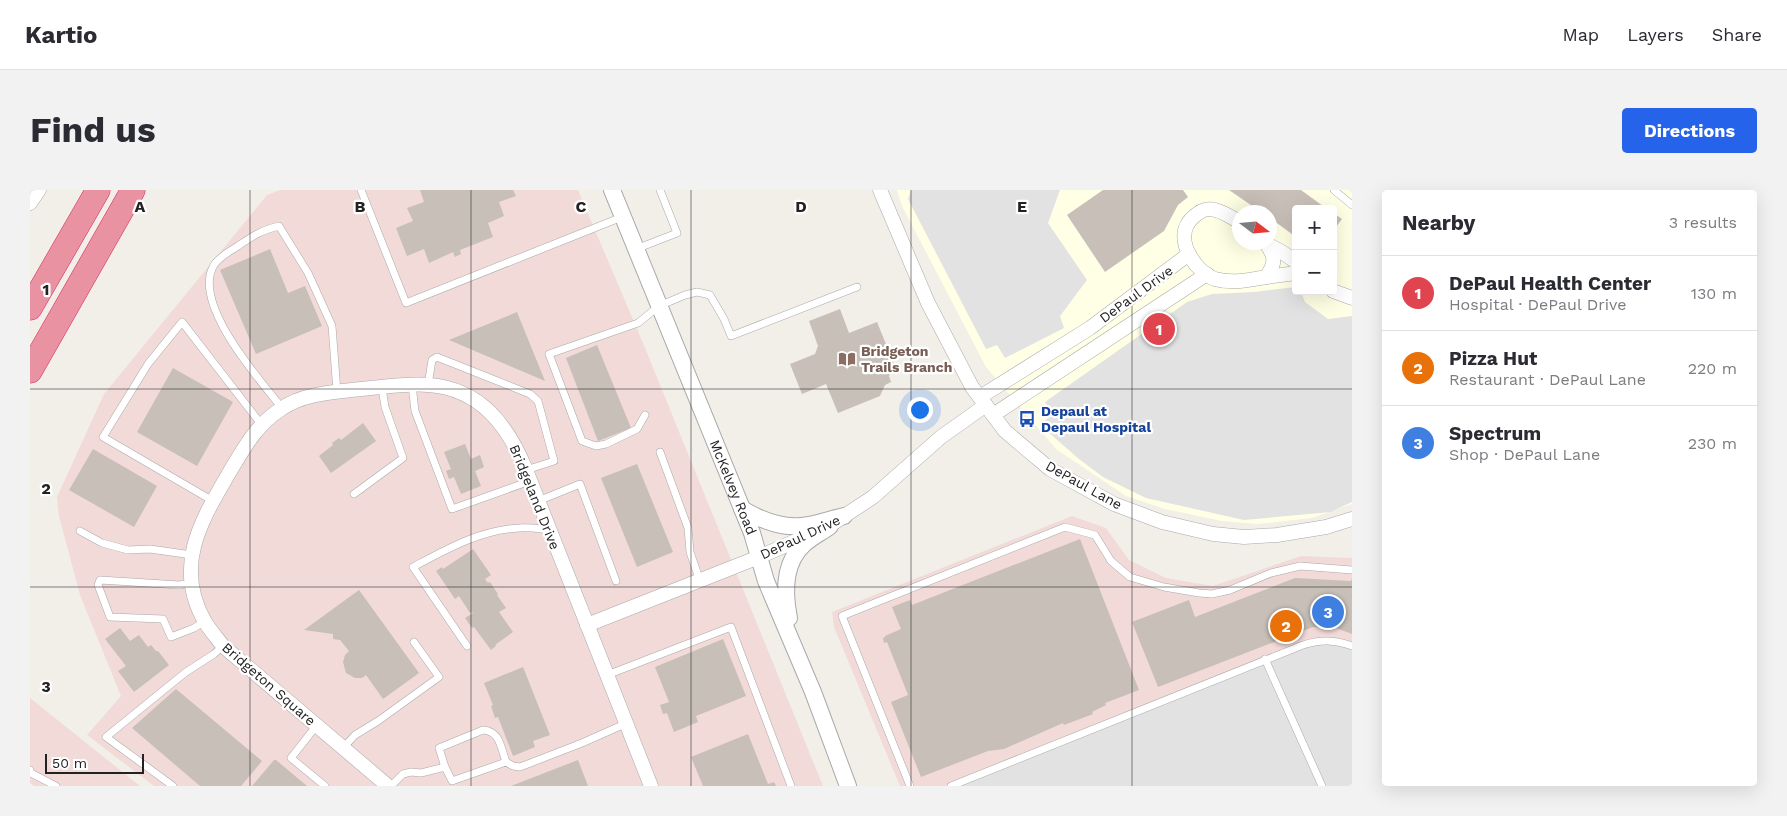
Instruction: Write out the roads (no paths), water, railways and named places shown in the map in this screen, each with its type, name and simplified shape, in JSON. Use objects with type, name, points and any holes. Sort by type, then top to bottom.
[{"type":"highway","points":[[30,308],[98,190]]},
{"type":"highway","points":[[30,371],[133,190]]},
{"type":"street","name":"McKelvey Road","points":[[612,190],[742,509],[766,581],[813,692],[848,786]]},
{"type":"street","name":"DePaul Lane","points":[[880,190],[928,302],[972,387],[1005,431],[1050,469],[1114,504],[1162,522],[1214,534],[1244,537],[1277,535],[1326,528],[1352,519]]},
{"type":"street","points":[[1232,218],[1214,209],[1200,211],[1186,226],[1184,239],[1189,254],[1197,266],[1215,279],[1239,282],[1292,274]]},
{"type":"street","points":[[1277,249],[1292,259]]},
{"type":"street","points":[[1266,277],[1273,267],[1274,257],[1270,250]]},
{"type":"street","name":"DePaul Drive","points":[[587,625],[759,557],[837,521],[873,497],[941,437],[986,406],[1189,254]]},
{"type":"street","name":"DePaul Drive","points":[[986,406],[1208,274]]},
{"type":"street","points":[[1337,292],[1352,298]]},
{"type":"street","name":"Bridgeland Drive","points":[[262,424],[282,408],[305,398],[338,392],[412,385],[444,387],[471,398],[490,411],[506,430],[528,475],[651,786]]},
{"type":"street","name":"Bridgeton Square","points":[[262,424],[248,441],[199,528],[192,555],[192,583],[197,602],[205,622],[223,646],[390,786]]},
{"type":"street","points":[[742,509],[756,517],[787,526],[837,521]]},
{"type":"street","points":[[795,650],[785,599],[786,579],[793,558],[803,545],[837,521]]},
{"type":"lane","points":[[361,190],[406,303],[623,216]]},
{"type":"lane","points":[[636,249],[677,232],[660,190]]},
{"type":"lane","points":[[1334,190],[1352,205]]},
{"type":"lane","points":[[282,408],[256,377],[237,349],[215,311],[210,293],[209,281],[214,265],[226,253],[259,231],[279,226],[308,273],[332,326],[338,392]]},
{"type":"lane","points":[[645,415],[637,429],[606,444],[588,445],[582,441],[549,354],[638,323],[659,306],[697,292],[710,295],[724,319],[731,336],[857,287]]},
{"type":"lane","points":[[213,501],[103,437],[148,364],[182,322],[262,424]]},
{"type":"lane","points":[[412,385],[415,412],[452,509],[528,475],[554,461],[538,401],[530,394],[437,358],[432,360],[428,385]]},
{"type":"lane","points":[[354,494],[403,458],[385,407],[382,388]]},
{"type":"lane","points":[[660,452],[688,528],[690,552],[700,581]]},
{"type":"lane","points":[[538,501],[580,484],[616,581]]},
{"type":"lane","points":[[467,646],[414,567],[455,545],[498,530],[521,528],[550,530]]},
{"type":"lane","points":[[910,786],[842,616],[1065,528],[1095,535],[1111,561],[1130,577],[1164,587],[1199,593],[1212,594],[1230,590],[1271,573],[1300,566],[1352,570]]},
{"type":"lane","points":[[80,530],[102,543],[128,550],[150,549],[192,555]]},
{"type":"lane","points":[[192,583],[179,585],[100,580],[98,585],[110,617],[163,619],[171,637],[205,622]]},
{"type":"lane","points":[[607,675],[731,627],[791,786]]},
{"type":"lane","points":[[951,786],[1265,659],[1313,642],[1330,641],[1352,646]]},
{"type":"lane","points":[[343,748],[355,735],[378,721],[439,677],[414,642]]},
{"type":"lane","points":[[174,786],[106,737],[186,672],[223,646]]},
{"type":"lane","points":[[1265,659],[1322,786]]},
{"type":"lane","points":[[506,762],[452,781],[439,748],[483,730],[490,730],[497,735],[506,762],[520,767],[627,723]]},
{"type":"lane","points":[[317,725],[291,758],[326,786]]},
{"type":"lane","points":[[390,786],[403,774],[411,772],[421,774],[445,767]]},
{"type":"lane","points":[[30,770],[31,773],[56,786]]},
{"type":"place","name":"DePaul Health Center","points":[[1159,329]]},
{"type":"place","name":"Bridgeton Trails Branch","points":[[847,359]]},
{"type":"place","name":"Depaul at Depaul Hospital","points":[[1027,419]]},
{"type":"place","name":"Spectrum","points":[[1328,612]]},
{"type":"place","name":"Pizza Hut","points":[[1286,626]]}]
